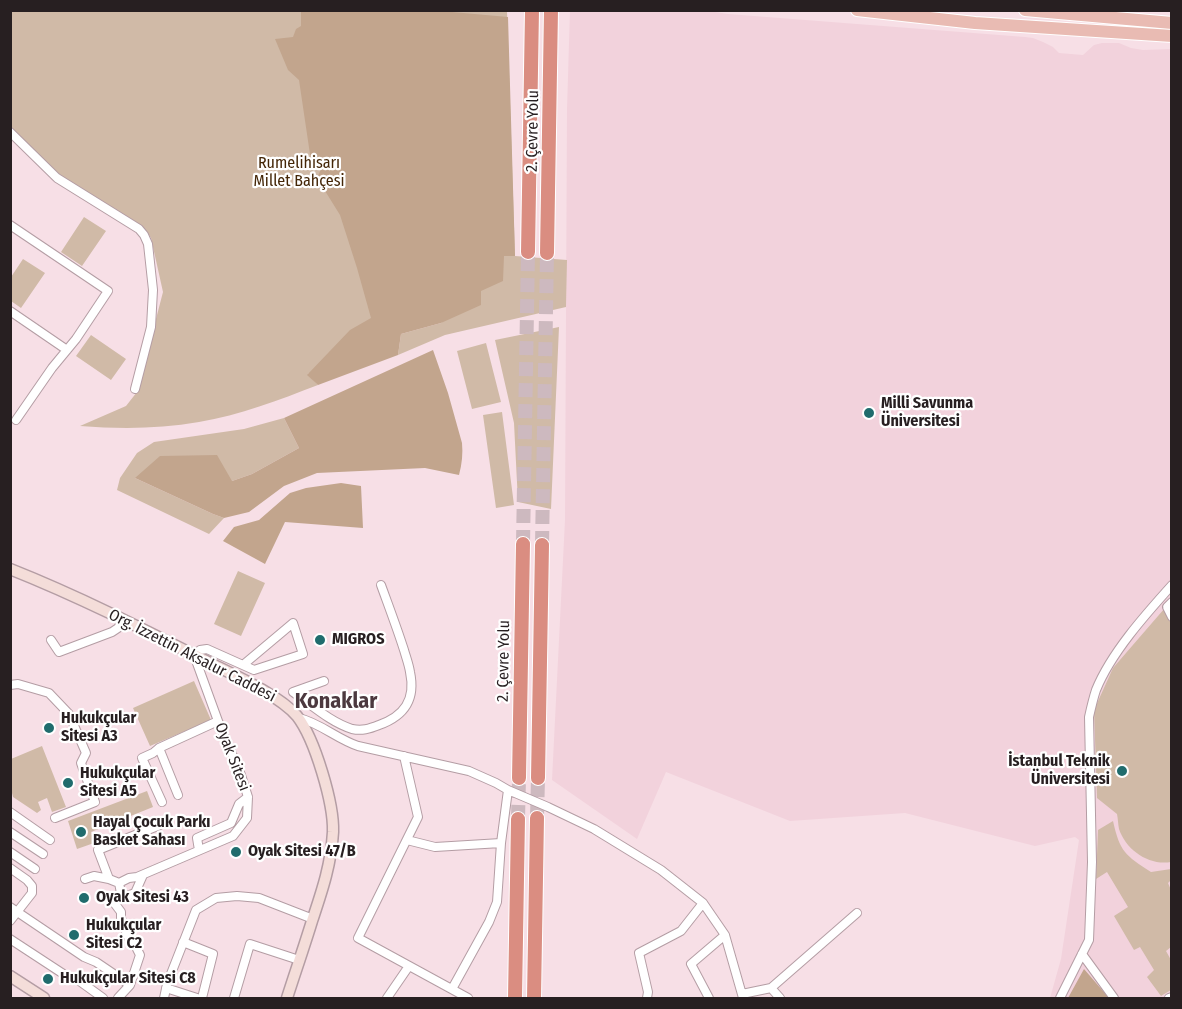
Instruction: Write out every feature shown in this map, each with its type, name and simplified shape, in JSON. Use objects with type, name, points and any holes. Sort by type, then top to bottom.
[{"type":"highway","name":"2. Çevre Yolu","points":[[528,252],[532,10]]},
{"type":"highway","name":"2. Çevre Yolu","points":[[547,253],[551,10]]},
{"type":"highway","name":"2. Çevre Yolu","points":[[519,778],[523,544]]},
{"type":"highway","points":[[538,778],[542,544]]},
{"type":"highway","points":[[534,999],[537,818]]},
{"type":"highway","points":[[515,999],[518,819]]},
{"type":"main road","points":[[857,10],[975,23],[1170,33]]},
{"type":"main road","points":[[1025,10],[1170,33]]},
{"type":"main road","name":"Org. İzzettin Aksalur Caddesi","points":[[10,569],[123,620],[251,684],[281,702],[299,718],[316,752],[324,779],[332,819],[331,855],[328,872],[286,999]]},
{"type":"main road","points":[[10,975],[44,999]]},
{"type":"street","points":[[10,132],[57,178],[144,235],[148,244],[153,290],[151,327],[135,389]]},
{"type":"street","points":[[10,225],[108,291],[76,339],[52,368],[16,420]]},
{"type":"street","points":[[10,311],[67,350]]},
{"type":"street","points":[[324,681],[293,692],[338,723],[354,729],[366,730],[390,721],[408,703],[412,690],[411,672],[381,585]]},
{"type":"street","points":[[1060,999],[1089,940],[1092,892],[1092,806],[1089,717],[1093,699],[1103,674],[1116,654],[1133,630],[1172,585]]},
{"type":"street","points":[[1172,602],[1167,607],[1172,617]]},
{"type":"street","points":[[51,640],[59,652],[112,632],[123,620]]},
{"type":"street","points":[[194,655],[200,650],[207,649],[254,670],[303,654],[293,623],[243,665]]},
{"type":"street","name":"Oyak Sitesi","points":[[119,883],[233,836],[247,818],[248,797],[241,775],[194,655]]},
{"type":"street","points":[[10,685],[18,684],[49,693],[69,714],[86,753],[81,764],[95,802],[55,818]]},
{"type":"street","points":[[299,718],[308,720],[348,742],[469,771],[594,829],[661,870],[703,903],[725,934],[743,996],[771,988],[856,913]]},
{"type":"street","points":[[162,802],[142,758],[218,721]]},
{"type":"street","points":[[159,748],[178,795]]},
{"type":"street","points":[[404,756],[418,817],[358,939],[468,999]]},
{"type":"street","points":[[452,990],[489,922],[497,902],[508,790]]},
{"type":"street","points":[[199,850],[197,838],[231,823],[239,804],[248,797]]},
{"type":"street","points":[[10,812],[50,840]]},
{"type":"street","points":[[109,879],[98,850],[160,825]]},
{"type":"street","points":[[10,832],[43,854]]},
{"type":"street","points":[[407,840],[435,847],[501,843]]},
{"type":"street","points":[[10,852],[35,869]]},
{"type":"street","points":[[10,868],[32,886],[32,893],[14,910],[10,921]]},
{"type":"street","points":[[121,893],[127,896],[135,893],[142,875]]},
{"type":"street","points":[[85,879],[94,876],[119,883],[121,893],[111,906],[121,912],[128,937],[140,955],[130,985],[118,999]]},
{"type":"street","points":[[164,999],[166,988],[196,910],[216,898],[237,896],[259,898],[313,920]]},
{"type":"street","points":[[647,999],[648,992],[639,953],[681,930],[703,903]]},
{"type":"street","points":[[14,910],[130,985]]},
{"type":"street","points":[[709,999],[691,964],[725,934]]},
{"type":"street","points":[[10,939],[68,977],[78,980],[103,999]]},
{"type":"street","points":[[183,942],[213,954],[202,999]]},
{"type":"street","points":[[234,999],[250,944],[300,960]]},
{"type":"street","points":[[1082,954],[1114,999]]},
{"type":"street","points":[[387,999],[409,966]]},
{"type":"street","points":[[166,988],[197,999]]},
{"type":"street","points":[[771,988],[780,999]]},
{"type":"shaded area","points":[[301,11],[441,11],[508,17],[515,256],[504,256],[503,281],[481,291],[481,305],[441,323],[401,334],[398,355],[318,385],[307,375],[350,330],[371,318],[340,215],[317,178],[321,169],[311,161],[299,80],[288,70],[275,39],[293,37],[296,29],[301,26]]},
{"type":"shaded area","name":"Milli Savunma Üniversitesi","points":[[570,11],[709,11],[1025,37],[1043,42],[1059,53],[1083,55],[1094,45],[1102,43],[1119,43],[1143,50],[1171,49],[1171,998],[1050,998],[1061,959],[1079,840],[1075,837],[1035,846],[905,813],[790,821],[666,772],[637,839],[552,780],[565,520],[567,109]]},
{"type":"shaded area","points":[[433,350],[462,443],[459,475],[425,468],[317,473],[284,486],[249,512],[224,518],[135,478],[160,456],[217,455],[232,481],[252,474],[299,448],[284,418]]},
{"type":"shaded area","points":[[341,483],[361,486],[363,528],[285,522],[265,564],[223,541],[234,527],[259,520],[290,493],[306,488]]},
{"type":"shaded area","points":[[1084,969],[1109,998],[1068,998]]},
{"type":"green space","name":"Rumelihisarı Millet Bahçesi","points":[[10,11],[507,11],[515,256],[567,260],[566,307],[445,335],[398,355],[401,334],[441,323],[481,291],[308,374],[318,385],[259,406],[214,419],[169,426],[125,428],[80,426],[126,406],[137,392],[163,292],[151,238],[147,232],[56,175],[11,129]]},
{"type":"green space","points":[[84,217],[106,231],[82,266],[61,252]]},
{"type":"green space","points":[[23,259],[45,273],[21,308],[11,301],[11,277]]},
{"type":"green space","points":[[559,327],[551,509],[518,502],[514,423],[495,340]]},
{"type":"green space","points":[[91,335],[126,359],[111,380],[76,356]]},
{"type":"green space","points":[[486,343],[501,402],[472,409],[457,351]]},
{"type":"green space","points":[[502,412],[514,505],[496,508],[483,415]]},
{"type":"green space","points":[[284,418],[299,448],[252,474],[232,481],[135,478],[224,518],[209,534],[117,490],[120,478],[137,453],[154,442],[244,429]]},
{"type":"green space","points":[[238,571],[265,583],[241,636],[214,624]]},
{"type":"green space","points":[[1171,601],[1171,862],[1163,863],[1147,859],[1133,850],[1122,837],[1117,814],[1097,798],[1094,710],[1113,668]]},
{"type":"green space","points":[[194,681],[211,720],[150,746],[133,708]]},
{"type":"green space","points":[[42,746],[66,807],[52,812],[47,798],[38,802],[41,810],[37,813],[13,797],[11,759]]},
{"type":"green space","points":[[147,791],[153,807],[91,832],[94,843],[77,849],[68,821]]},
{"type":"green space","points":[[1113,821],[1118,840],[1129,857],[1151,872],[1171,869],[1171,880],[1168,883],[1171,890],[1171,947],[1166,951],[1171,960],[1171,990],[1161,996],[1147,977],[1154,970],[1140,947],[1134,950],[1114,916],[1128,907],[1107,872],[1096,879],[1098,830]]},
{"type":"tunnel","points":[[523,544],[528,252]]},
{"type":"tunnel","points":[[542,545],[547,253]]},
{"type":"tunnel","points":[[518,819],[519,778]]},
{"type":"tunnel","points":[[537,818],[538,778]]},
{"type":"place","name":"Milli Savunma Üniversitesi","points":[[869,413]]},
{"type":"place","name":"MIGROS","points":[[320,640]]},
{"type":"place","name":"Hukukçular Sitesi A3","points":[[49,728]]},
{"type":"place","name":"İstanbul Teknik Üniversitesi","points":[[1122,771]]},
{"type":"place","name":"Hukukçular Sitesi A5","points":[[68,783]]},
{"type":"place","name":"Hayal Çocuk Parkı Basket Sahası","points":[[81,832]]},
{"type":"place","name":"Oyak Sitesi 47/B","points":[[236,852]]},
{"type":"place","name":"Oyak Sitesi 43","points":[[84,898]]},
{"type":"place","name":"Hukukçular Sitesi C2","points":[[74,935]]},
{"type":"place","name":"Hukukçular Sitesi C8","points":[[48,979]]},
{"type":"district","name":"Konaklar","points":[[336,702]]}]
